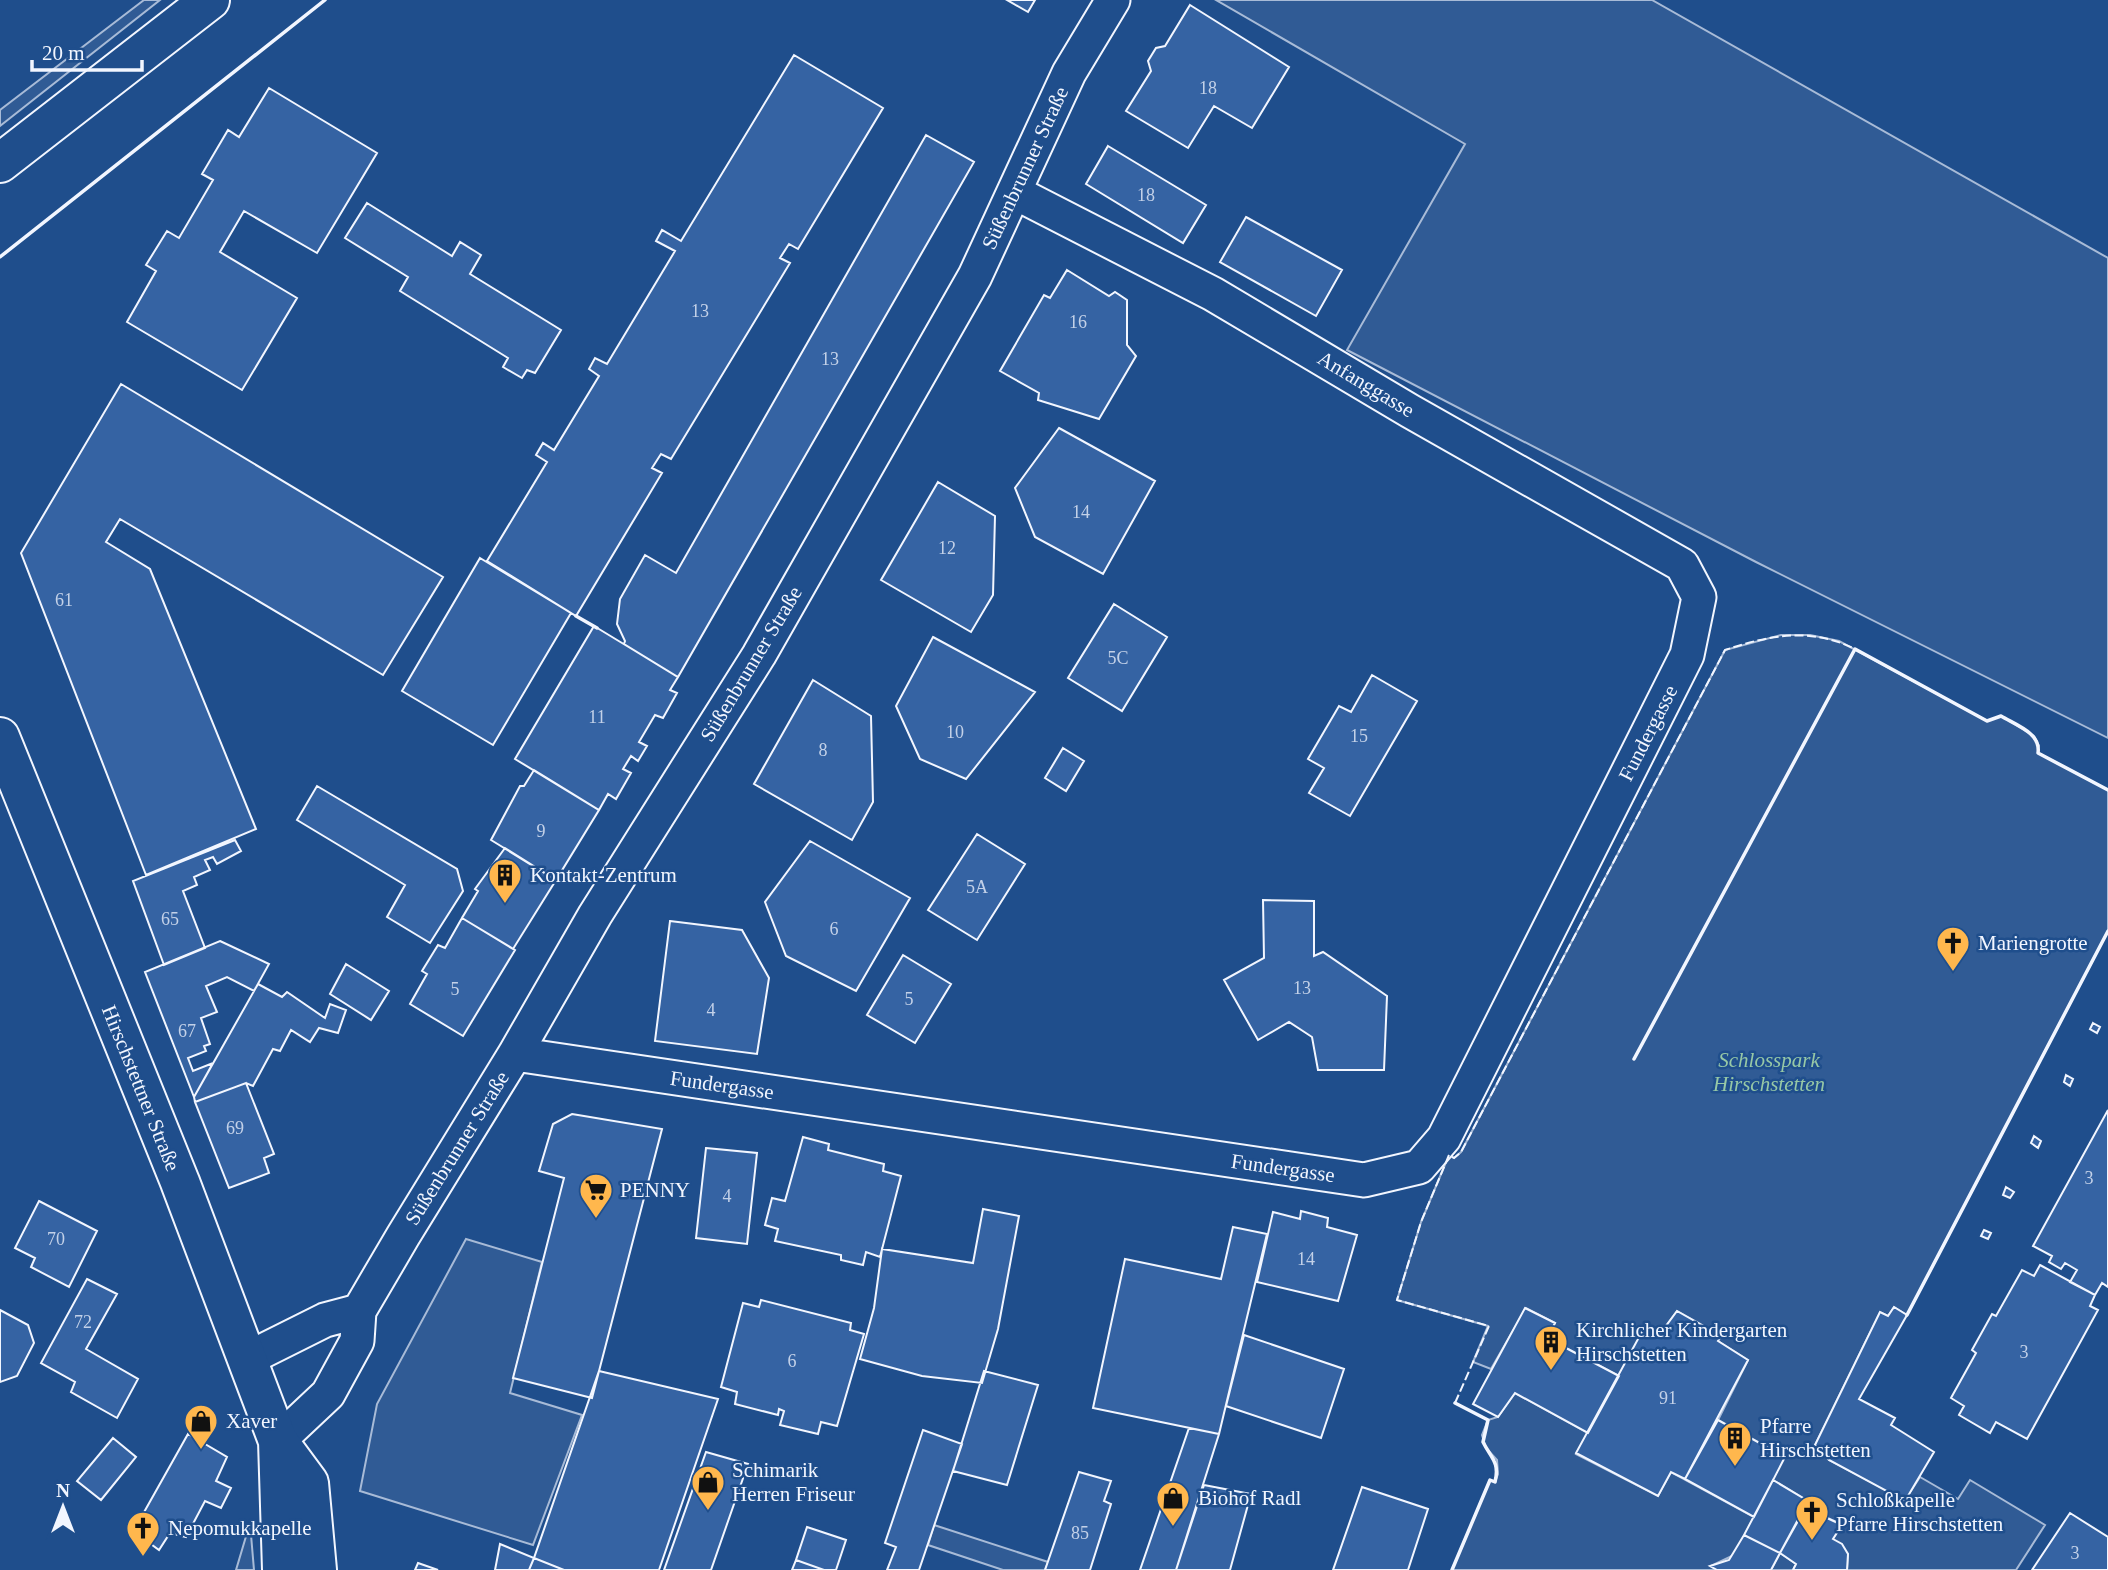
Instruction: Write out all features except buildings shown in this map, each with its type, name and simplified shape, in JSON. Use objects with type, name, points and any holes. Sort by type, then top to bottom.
[{"type":"main road","points":[[0,163],[210,0]]},
{"type":"main road","name":"Hirschstettner Straße","points":[[0,737],[249,1358],[278,1441],[309,1483],[317,1570]]},
{"type":"main road","name":"Hirschstettner Straße","points":[[278,1441],[282,1570]]},
{"type":"street","name":"Süßenbrunner Straße","points":[[278,1441],[328,1394],[357,1341],[359,1311],[515,1054],[595,915],[759,655],[975,276],[1069,73],[1112,0]]},
{"type":"street","name":"Anfanggasse","points":[[1014,192],[1213,293],[1422,417],[1682,565],[1699,597]]},
{"type":"street","name":"Fundergasse","points":[[515,1054],[1364,1180],[1419,1167],[1444,1138],[1687,655],[1699,597]]},
{"type":"street","points":[[249,1358],[326,1320],[359,1311]]},
{"type":"shaded area","points":[[144,0],[160,0],[0,126],[0,110]]},
{"type":"shaded area","points":[[1216,0],[1652,0],[2108,258],[2108,738],[1756,562],[1347,350],[1465,144]]},
{"type":"shaded area","name":"Schlosspark Hirschstetten","points":[[1781,635],[1810,635],[1839,641],[1987,721],[2001,716],[2034,736],[2039,746],[2038,753],[2108,790],[2108,931],[1907,1315],[1894,1307],[1888,1316],[1880,1312],[1815,1445],[1829,1460],[1905,1500],[1920,1477],[1958,1499],[1970,1480],[2045,1525],[2016,1570],[1847,1570],[1848,1554],[1833,1539],[1841,1524],[1812,1511],[1801,1523],[1798,1521],[1808,1501],[1773,1480],[1718,1420],[1748,1360],[1718,1341],[1720,1335],[1677,1311],[1660,1334],[1644,1329],[1619,1376],[1547,1338],[1555,1323],[1526,1308],[1491,1369],[1473,1362],[1488,1326],[1397,1300],[1421,1222],[1449,1155],[1454,1158],[1461,1152],[1725,650]]},
{"type":"shaded area","points":[[466,1239],[542,1262],[510,1393],[582,1415],[533,1545],[360,1491],[377,1404]]},
{"type":"shaded area","points":[[1515,1393],[1588,1433],[1576,1454],[1658,1496],[1671,1472],[1754,1517],[1734,1555],[1711,1566],[1717,1570],[1452,1570],[1490,1480],[1495,1482],[1498,1474],[1497,1460],[1486,1448],[1482,1435],[1488,1420],[1498,1417]]},
{"type":"shaded area","points":[[250,1523],[254,1570],[236,1570]]},
{"type":"shaded area","points":[[934,1525],[1048,1562],[1045,1570],[1003,1570],[928,1545]]},
{"type":"shaded area","points":[[1780,1553],[1796,1564],[1793,1570],[1771,1570]]},
{"type":"fence","points":[[1455,1403],[1489,1326],[1397,1300],[1421,1222],[1449,1155],[1454,1158],[1461,1152],[1725,650],[1758,640],[1790,636],[1822,638],[1855,649]]},
{"type":"wall","points":[[0,257],[325,0]]},
{"type":"wall","points":[[576,616],[597,628]]},
{"type":"wall","points":[[1634,1059],[1855,649],[1987,721],[2001,716],[2020,726],[2036,740],[2038,753],[2108,790]]},
{"type":"wall","points":[[1907,1315],[2108,931]]},
{"type":"wall","points":[[1452,1570],[1490,1480],[1495,1482],[1496,1470],[1494,1460],[1483,1442],[1488,1420],[1455,1403]]},
{"type":"place","name":"Kontakt-Zentrum","points":[[505,905]]},
{"type":"place","name":"Mariengrotte","points":[[1953,973]]},
{"type":"place","name":"PENNY","points":[[596,1220]]},
{"type":"place","name":"Kirchlicher Kindergarten Hirschstetten","points":[[1551,1372]]},
{"type":"place","name":"Xaver","points":[[201,1451]]},
{"type":"place","name":"Pfarre Hirschstetten","points":[[1735,1468]]},
{"type":"place","name":"Schimarik Herren Friseur","points":[[708,1512]]},
{"type":"place","name":"Biohof Radl","points":[[1173,1528]]},
{"type":"place","name":"Schloßkapelle Pfarre Hirschstetten","points":[[1812,1542]]},
{"type":"place","name":"Nepomukkapelle","points":[[143,1558]]}]
